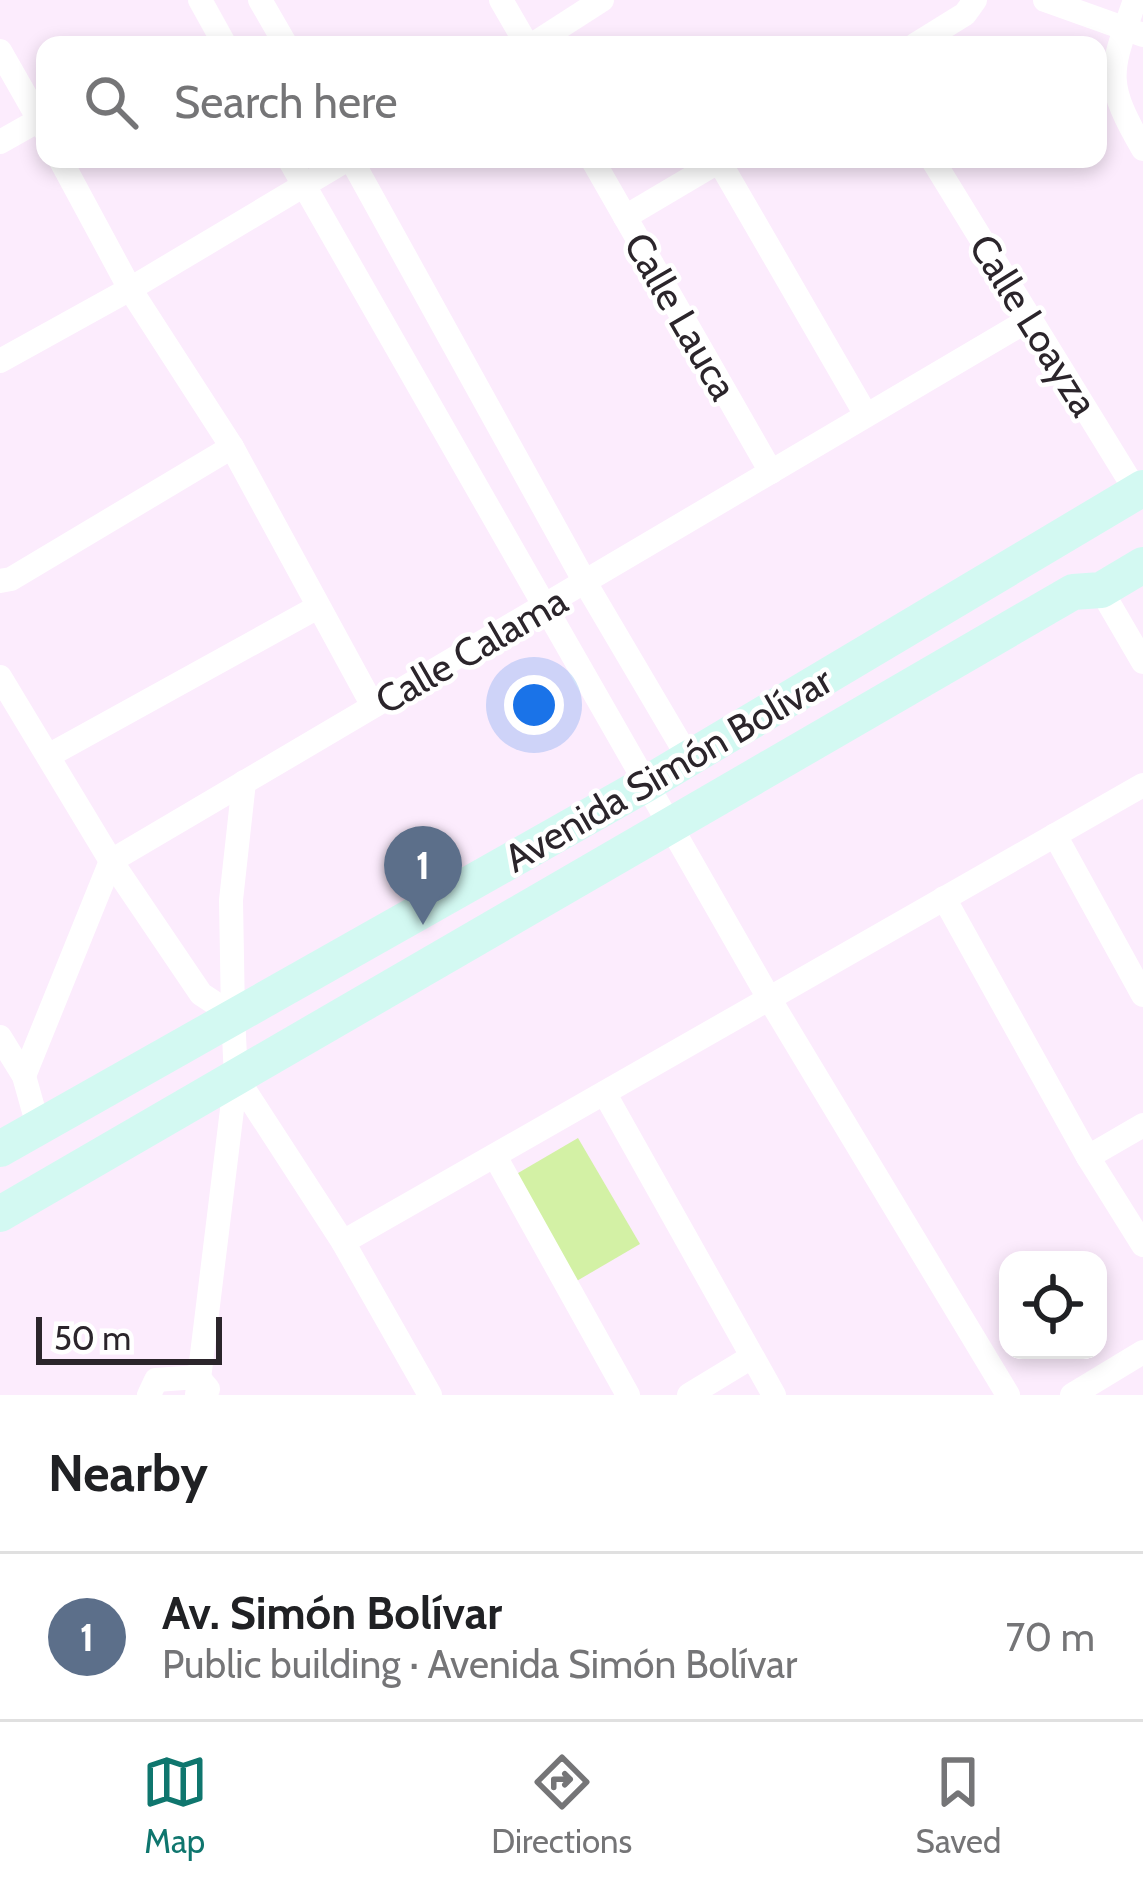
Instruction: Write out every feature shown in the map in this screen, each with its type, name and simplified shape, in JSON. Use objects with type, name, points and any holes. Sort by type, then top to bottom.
[{"type":"street","points":[[200,0],[220,36]]},
{"type":"street","points":[[260,0],[281,36]]},
{"type":"street","points":[[500,0],[524,36]]},
{"type":"street","points":[[544,36],[602,0]]},
{"type":"street","points":[[929,36],[964,14],[975,0]]},
{"type":"street","points":[[1045,0],[1134,33]]},
{"type":"street","points":[[1135,0],[1134,33],[1113,71],[1114,96],[1143,149]]},
{"type":"street","points":[[0,51],[36,114]]},
{"type":"street","points":[[0,142],[36,127]]},
{"type":"street","points":[[65,168],[130,289],[232,447],[373,706]]},
{"type":"street","points":[[295,168],[770,1000],[1008,1395]]},
{"type":"street","points":[[0,361],[334,168]]},
{"type":"street","points":[[355,168],[586,584],[688,757]]},
{"type":"street","name":"Calle Lauca","points":[[597,168],[771,472]]},
{"type":"street","points":[[625,217],[708,168]]},
{"type":"street","points":[[726,168],[866,415]]},
{"type":"street","name":"Calle Loayza","points":[[938,168],[1140,489]]},
{"type":"street","name":"Calle Calama","points":[[112,861],[1030,319]]},
{"type":"street","points":[[0,581],[11,579],[232,447]]},
{"type":"street","name":"Avenida Simón Bolívar","points":[[0,1149],[646,784],[1140,489]]},
{"type":"street","name":"Avenida Simón Bolívar","points":[[0,1214],[1073,592],[1101,590],[1143,565]]},
{"type":"street","points":[[1101,590],[1143,662]]},
{"type":"street","points":[[48,756],[316,608]]},
{"type":"street","points":[[0,677],[112,861],[201,994],[232,1015]]},
{"type":"street","points":[[149,1395],[156,1380],[171,1376],[203,1389],[236,1077],[231,900],[244,782]]},
{"type":"street","points":[[343,1243],[1143,785]]},
{"type":"street","points":[[1055,835],[1143,995]]},
{"type":"street","points":[[24,1076],[112,861]]},
{"type":"street","points":[[944,898],[1088,1157],[1143,1245]]},
{"type":"street","points":[[0,1037],[24,1076],[38,1126]]},
{"type":"street","points":[[236,1077],[343,1243],[430,1395]]},
{"type":"street","points":[[605,1094],[774,1395]]},
{"type":"street","points":[[1088,1157],[1143,1125]]},
{"type":"street","points":[[496,1158],[628,1395]]},
{"type":"street","points":[[1072,1395],[1143,1352]]},
{"type":"street","points":[[689,1395],[750,1358]]},
{"type":"green space","points":[[578,1138],[640,1244],[575,1282],[513,1176]]},
{"type":"place","name":"Av. Simón Bolívar","points":[[423,925]]}]
